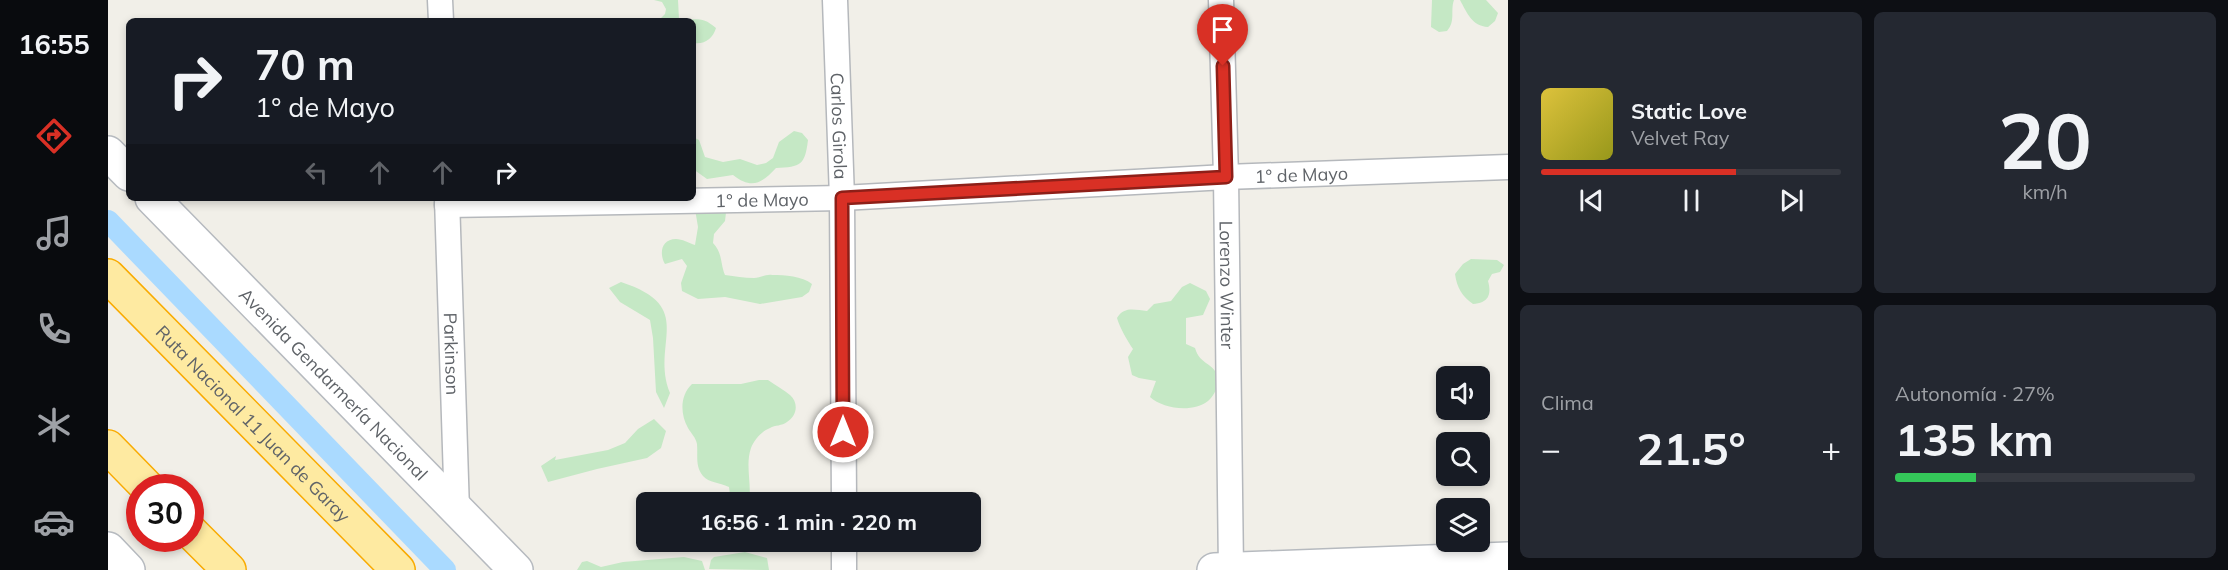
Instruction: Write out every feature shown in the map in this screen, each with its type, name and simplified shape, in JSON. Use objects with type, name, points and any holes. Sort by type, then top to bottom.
[{"type":"highway","name":"Ruta Nacional 11 Juan de Garay","points":[[108,276],[398,570]]},
{"type":"highway","points":[[108,447],[134,474]]},
{"type":"highway","points":[[204,545],[230,570]]},
{"type":"main road","points":[[108,153],[126,171]]},
{"type":"main road","name":"Avenida Gendarmería Nacional","points":[[155,201],[516,570]]},
{"type":"main road","points":[[108,549],[128,570]]},
{"type":"main road","points":[[1214,570],[1386,567],[1508,559]]},
{"type":"street","points":[[440,0],[441,18]]},
{"type":"street","name":"Carlos Girola","points":[[835,0],[842,198],[844,492]]},
{"type":"street","name":"Lorenzo Winter","points":[[1221,0],[1226,177],[1231,570]]},
{"type":"street","name":"1° de Mayo","points":[[696,199],[842,198],[1226,177],[1508,167]]},
{"type":"street","name":"Parkinson","points":[[447,201],[457,511]]},
{"type":"street","points":[[844,552],[844,570]]},
{"type":"green space","points":[[654,0],[678,0],[679,18],[661,18],[666,9],[662,2]]},
{"type":"green space","points":[[1432,0],[1454,0],[1452,20],[1447,31],[1439,32],[1431,27]]},
{"type":"green space","points":[[1460,0],[1486,0],[1498,13],[1495,21],[1488,27],[1478,24],[1465,10]]},
{"type":"green space","points":[[696,19],[706,21],[716,28],[711,38],[697,43]]},
{"type":"green space","points":[[794,131],[802,133],[808,140],[803,160],[791,167],[776,168],[766,178],[756,183],[740,180],[733,175],[707,179],[696,171],[696,138],[699,140],[705,157],[723,162],[740,159],[757,165],[773,158],[779,142]]},
{"type":"green space","points":[[727,204],[725,221],[714,234],[713,243],[720,255],[725,275],[754,278],[770,275],[793,276],[812,284],[809,292],[802,297],[760,304],[725,297],[698,299],[682,291],[681,283],[687,266],[682,259],[665,264],[662,252],[664,244],[676,239],[695,245],[698,227],[695,209]]},
{"type":"green space","points":[[1471,259],[1497,260],[1504,265],[1500,272],[1492,274],[1488,281],[1488,297],[1482,302],[1473,304],[1461,291],[1455,274],[1463,264]]},
{"type":"green space","points":[[621,282],[644,292],[658,303],[665,315],[667,328],[665,375],[670,393],[664,408],[656,392],[650,320],[620,302],[609,288]]},
{"type":"green space","points":[[1190,283],[1206,291],[1210,299],[1203,315],[1186,318],[1186,344],[1195,348],[1200,358],[1214,370],[1220,381],[1214,394],[1202,405],[1186,408],[1170,407],[1150,397],[1156,381],[1132,375],[1128,357],[1133,349],[1117,318],[1126,310],[1147,311],[1154,304],[1171,301],[1182,287]]},
{"type":"green space","points":[[768,380],[793,398],[796,409],[790,419],[767,429],[754,442],[749,454],[750,492],[730,492],[729,487],[708,480],[700,472],[695,438],[684,417],[683,399],[692,384],[741,384]]},
{"type":"green space","points":[[654,419],[666,431],[661,448],[647,458],[548,482],[541,466],[556,456],[555,460],[608,450],[625,443],[638,429]]},
{"type":"green space","points":[[745,552],[767,558],[769,570],[709,569],[714,557]]},
{"type":"green space","points":[[684,557],[702,561],[705,570],[577,570],[582,562],[587,561],[601,567],[623,562]]},
{"type":"waterway","points":[[108,221],[445,570]]},
{"type":"route","points":[[843,432],[842,198],[1226,177],[1223,66]]}]
